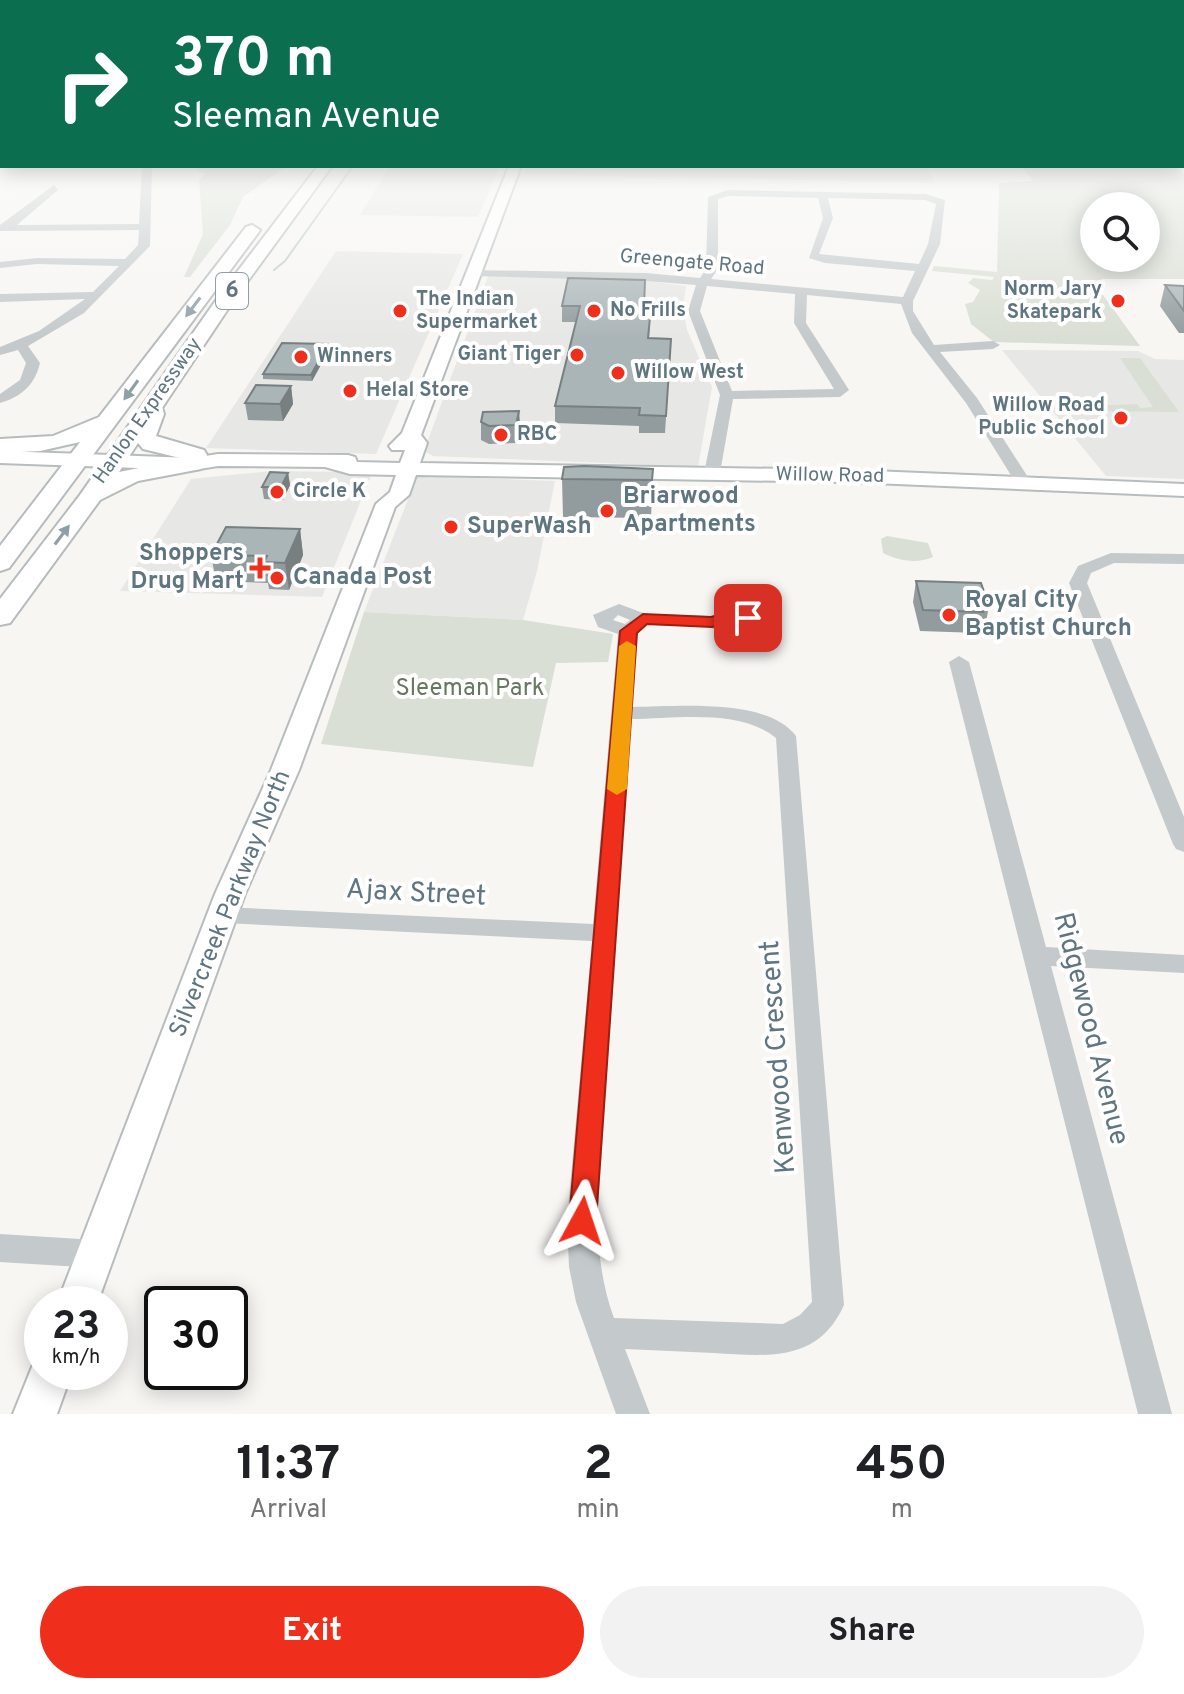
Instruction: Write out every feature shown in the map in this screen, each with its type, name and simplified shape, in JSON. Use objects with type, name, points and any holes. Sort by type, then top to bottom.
[{"type":"highway","name":"Hanlon Expressway","points":[[0,617],[88,500],[295,207]]},
{"type":"highway","name":"Hanlon Expressway","points":[[0,563],[264,215]]},
{"type":"highway","points":[[151,407],[153,414],[145,437],[151,444],[202,460]]},
{"type":"highway","points":[[0,448],[71,440],[111,418]]},
{"type":"highway","points":[[0,458],[47,469],[53,481],[49,497]]},
{"type":"highway","points":[[88,500],[117,478],[133,472],[202,460]]},
{"type":"main road","points":[[400,465],[417,443],[411,435],[499,207]]},
{"type":"main road","name":"Willow Road","points":[[0,448],[83,456]]},
{"type":"main road","name":"Willow Road","points":[[0,458],[83,456],[332,463],[350,468],[400,465],[459,471],[475,468],[901,477],[1184,490]]},
{"type":"main road","name":"Silvercreek Parkway North","points":[[84,1286],[223,915],[285,770],[386,504],[399,495],[400,465]]},
{"type":"main road","points":[[35,1414],[44,1390]]},
{"type":"street","points":[[3,228],[30,207]]},
{"type":"street","points":[[0,351],[63,326],[129,263],[144,246],[145,207]]},
{"type":"street","points":[[712,473],[727,395],[694,311],[702,284],[712,269],[714,207]]},
{"type":"street","points":[[825,207],[828,218],[813,256],[922,268]]},
{"type":"street","points":[[937,207],[934,244],[907,301],[911,322],[972,401],[1025,485]]},
{"type":"street","points":[[3,228],[144,227]]},
{"type":"street","points":[[0,265],[37,261],[129,263]]},
{"type":"street","name":"Greengate Road","points":[[473,273],[646,277],[907,301]]},
{"type":"street","points":[[727,395],[835,394],[842,390],[800,323],[801,293]]},
{"type":"street","points":[[0,298],[95,296]]},
{"type":"street","points":[[0,399],[23,387],[31,375],[33,363],[21,345]]},
{"type":"street","points":[[930,349],[993,345]]},
{"type":"street","points":[[1184,559],[1111,558],[1084,570],[1078,583],[1184,844]]},
{"type":"street","points":[[633,1414],[584,1267],[582,1221],[623,713],[636,625],[712,622]]},
{"type":"street","name":"Ridgewood Avenue","points":[[959,662],[1155,1414]]},
{"type":"street","name":"Kenwood Crescent","points":[[605,1333],[774,1341],[796,1337],[817,1324],[828,1305],[786,736],[779,727],[752,717],[623,713]]},
{"type":"street","name":"Ajax Street","points":[[223,915],[606,933]]},
{"type":"street","points":[[1038,956],[1184,964]]},
{"type":"street","points":[[0,1248],[96,1254]]},
{"type":"shaded area","points":[[365,207],[482,207],[478,217],[360,215]]},
{"type":"shaded area","points":[[336,251],[463,254],[376,454],[206,448]]},
{"type":"shaded area","points":[[488,276],[648,281],[686,286],[683,309],[687,330],[712,387],[698,467],[433,456],[424,451]]},
{"type":"shaded area","name":"Willow Road Public School","points":[[1002,350],[1138,351],[1155,359],[1184,360],[1184,479],[1106,476]]},
{"type":"shaded area","points":[[272,471],[347,472],[371,476],[322,597],[120,591],[191,479]]},
{"type":"shaded area","points":[[417,476],[555,481],[537,571],[523,620],[364,612]]},
{"type":"green space","points":[[201,207],[238,207],[230,225],[190,277],[184,277],[203,234]]},
{"type":"green space","points":[[998,207],[1080,207],[1080,272],[1160,272],[1160,207],[1184,207],[1184,279],[1101,279],[1098,288],[1140,346],[994,342],[971,324],[965,304],[973,302],[980,290],[968,283],[973,278],[992,280],[994,277],[932,271],[934,266],[997,272]]},
{"type":"green space","points":[[1120,358],[1140,358],[1179,412],[1093,411],[1087,406],[1137,404],[1140,408],[1153,407]]},
{"type":"green space","points":[[887,536],[928,543],[933,557],[908,561],[883,553],[881,539]]},
{"type":"green space","name":"Sleeman Park","points":[[364,612],[523,620],[613,634],[608,662],[556,663],[533,767],[321,744]]},
{"type":"building","name":"Willow West","points":[[568,278],[645,280],[644,307],[651,307],[648,338],[671,339],[666,416],[639,415],[640,408],[555,406],[580,306],[562,306]]},
{"type":"building","points":[[1165,285],[1184,286],[1184,311]]},
{"type":"building","name":"Winners","points":[[282,343],[328,344],[311,375],[263,374]]},
{"type":"building","points":[[256,385],[291,386],[280,404],[245,403]]},
{"type":"building","points":[[519,411],[516,425],[489,426],[481,422],[483,412]]},
{"type":"building","points":[[564,467],[653,469],[652,480],[562,479]]},
{"type":"building","points":[[270,472],[288,473],[281,487],[262,487]]},
{"type":"building","points":[[226,527],[300,529],[285,563],[264,562],[267,556],[211,555]]},
{"type":"building","points":[[916,581],[981,583],[989,606],[981,606],[983,612],[923,610]]},
{"type":"waterway","points":[[274,270],[285,261],[324,207]]},
{"type":"slow traffic","points":[[617,789],[627,646]]},
{"type":"place","name":"Norm Jary Skatepark","points":[[1118,301]]},
{"type":"place","name":"The Indian Supermarket","points":[[400,311]]},
{"type":"place","name":"No Frills","points":[[594,311]]},
{"type":"place","name":"Giant Tiger","points":[[577,355]]},
{"type":"place","name":"Winners","points":[[301,357]]},
{"type":"place","name":"Willow West","points":[[618,373]]},
{"type":"place","name":"Helal Store","points":[[350,391]]},
{"type":"place","name":"Willow Road Public School","points":[[1121,418]]},
{"type":"place","name":"RBC","points":[[501,435]]},
{"type":"place","name":"Circle K","points":[[277,492]]},
{"type":"place","name":"Briarwood Apartments","points":[[607,511]]},
{"type":"place","name":"SuperWash","points":[[451,527]]},
{"type":"place","name":"Shoppers Drug Mart","points":[[260,568]]},
{"type":"place","name":"Canada Post","points":[[277,578]]},
{"type":"place","name":"Royal City Baptist Church","points":[[949,615]]},
{"type":"route","points":[[582,1221],[628,631],[643,619],[712,622],[737,615],[748,618]]}]
